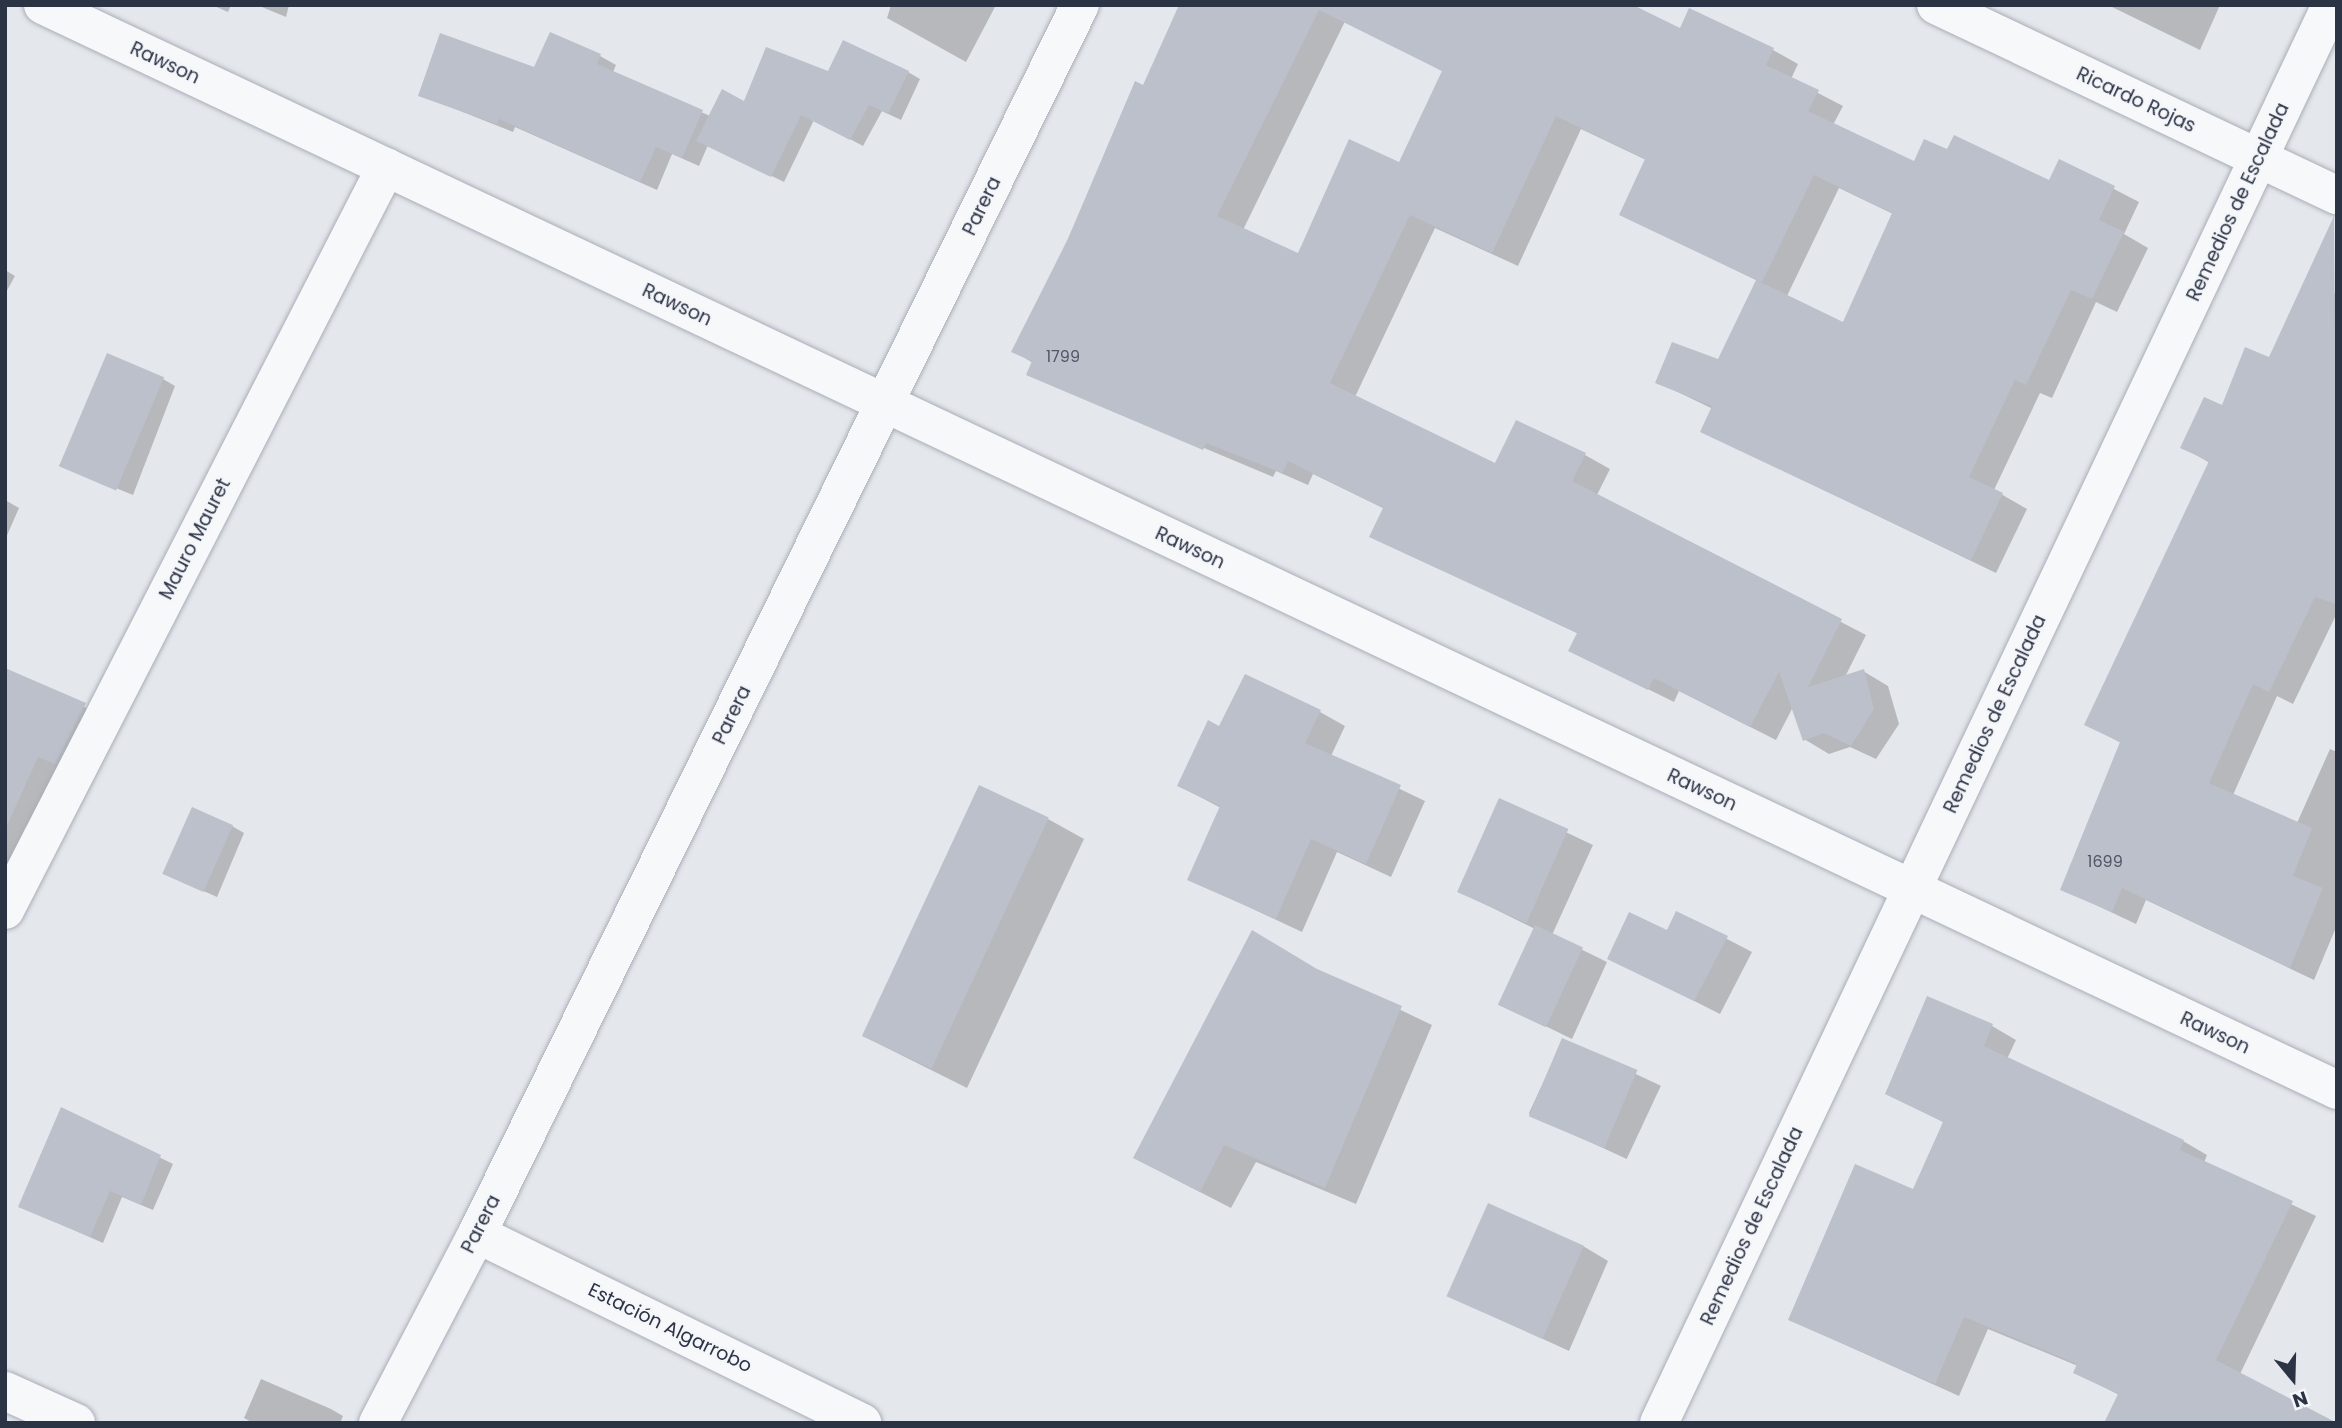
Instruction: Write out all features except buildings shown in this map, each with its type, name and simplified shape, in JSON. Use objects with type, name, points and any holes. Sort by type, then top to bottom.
[{"type":"street","name":"Rawson","points":[[43,5],[2337,1090]]},
{"type":"street","name":"Parera","points":[[378,1423],[477,1234],[1080,5]]},
{"type":"street","name":"Ricardo Rojas","points":[[1936,5],[2337,195]]},
{"type":"street","name":"Remedios de Escalada","points":[[1659,1423],[2331,5]]},
{"type":"street","name":"Mauro Mauret","points":[[5,910],[386,167]]},
{"type":"street","name":"Estación Algarrobo","points":[[477,1234],[862,1423]]},
{"type":"street","points":[[5,1391],[76,1423]]}]
